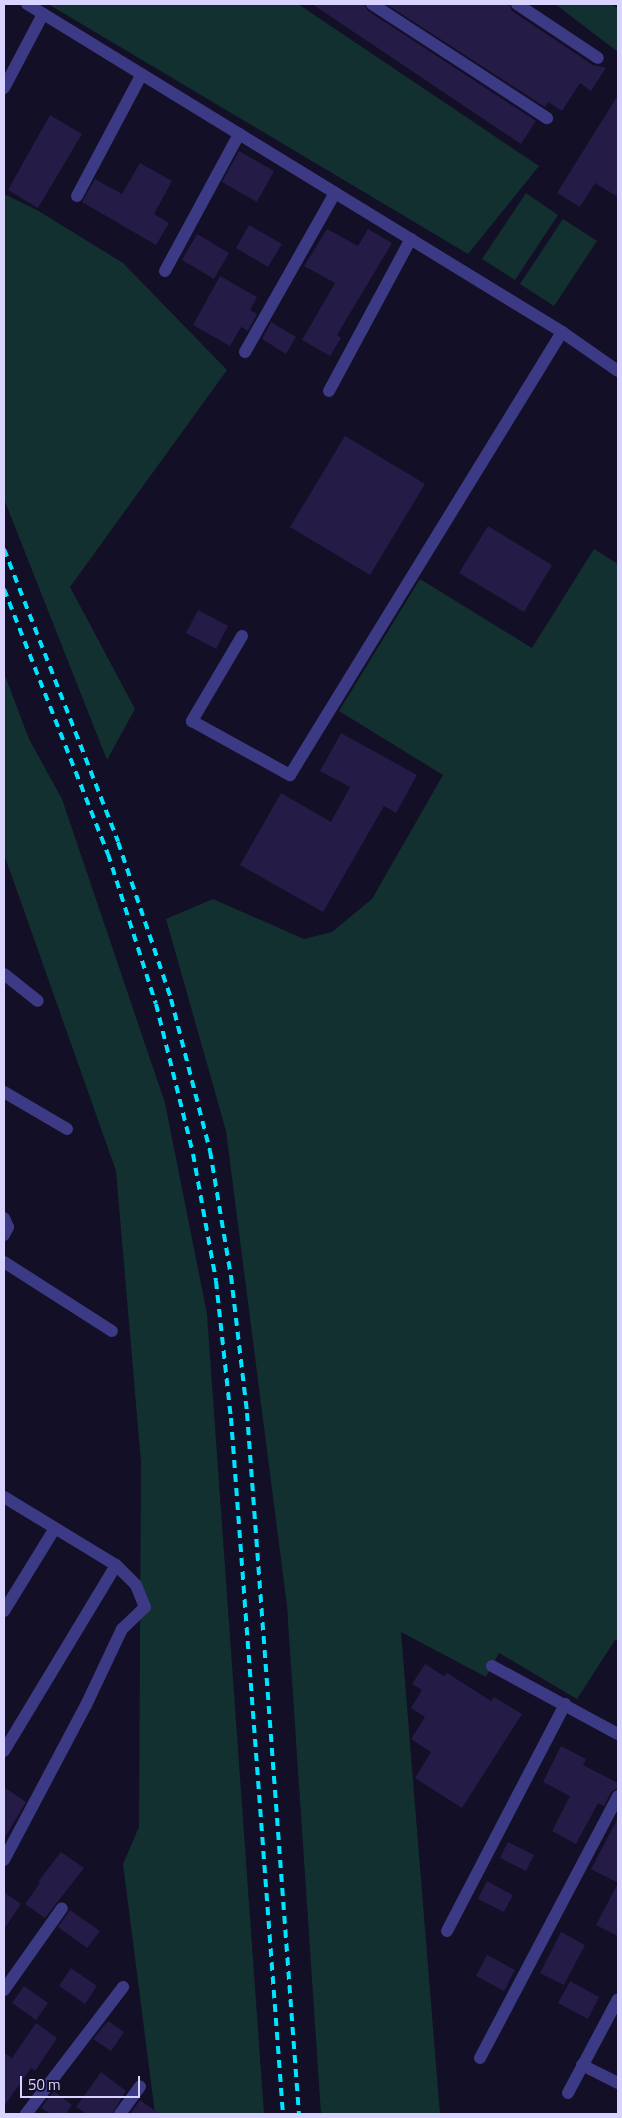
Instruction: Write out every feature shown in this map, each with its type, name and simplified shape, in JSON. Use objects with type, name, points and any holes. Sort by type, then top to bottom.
[{"type":"street","points":[[27,4],[562,332],[618,371]]},
{"type":"street","points":[[372,4],[547,118]]},
{"type":"street","points":[[517,4],[598,58]]},
{"type":"street","points":[[4,88],[43,14]]},
{"type":"street","points":[[77,196],[142,74]]},
{"type":"street","points":[[165,271],[239,134]]},
{"type":"street","points":[[245,352],[335,193]]},
{"type":"street","points":[[329,391],[411,239]]},
{"type":"street","points":[[242,636],[192,721],[290,775],[562,332]]},
{"type":"street","points":[[4,974],[38,1001]]},
{"type":"street","points":[[4,1092],[67,1129]]},
{"type":"street","points":[[4,1218],[8,1228],[4,1235]]},
{"type":"street","points":[[4,1262],[112,1331]]},
{"type":"street","points":[[4,1497],[116,1565],[136,1585],[145,1607],[122,1630],[86,1705],[6,1856]]},
{"type":"street","points":[[4,1611],[55,1528]]},
{"type":"street","points":[[4,1751],[116,1565]]},
{"type":"street","points":[[492,1666],[618,1734]]},
{"type":"street","points":[[447,1931],[564,1704]]},
{"type":"street","points":[[480,2058],[618,1796]]},
{"type":"street","points":[[4,1990],[62,1908]]},
{"type":"street","points":[[26,2114],[123,1987]]},
{"type":"street","points":[[568,2093],[618,1999]]},
{"type":"street","points":[[582,2065],[618,2083]]},
{"type":"street","points":[[120,2114],[140,2086]]},
{"type":"green space","points":[[48,4],[298,4],[539,166],[468,254]]},
{"type":"green space","points":[[555,4],[612,4],[618,9],[618,52]]},
{"type":"green space","points":[[526,193],[558,215],[515,280],[482,259]]},
{"type":"green space","points":[[4,194],[37,210],[123,263],[227,370],[70,587],[135,709],[107,760],[4,499]]},
{"type":"green space","points":[[563,219],[597,241],[554,306],[520,284]]},
{"type":"green space","points":[[594,549],[618,564],[618,1641],[615,1640],[577,1699],[499,1653],[486,1677],[401,1632],[440,2114],[321,2114],[287,1606],[226,1131],[166,919],[213,899],[304,939],[332,932],[372,899],[443,775],[339,711],[420,579],[532,648]]},
{"type":"green space","points":[[4,673],[29,739],[62,799],[165,1103],[207,1314],[264,2114],[155,2114],[123,1864],[139,1827],[141,1462],[116,1171],[4,854]]},
{"type":"building","points":[[312,4],[364,4],[368,11],[536,121],[521,144]]},
{"type":"building","points":[[386,4],[509,4],[512,11],[593,65],[606,68],[591,91],[580,83],[562,111],[548,102],[545,107]]},
{"type":"building","points":[[618,95],[618,197],[595,183],[580,207],[557,193]]},
{"type":"building","points":[[50,115],[82,134],[38,208],[8,190]]},
{"type":"building","points":[[239,151],[274,171],[257,202],[222,182]]},
{"type":"building","points":[[140,163],[172,181],[154,214],[169,223],[156,245],[82,202],[95,179],[122,194]]},
{"type":"building","points":[[249,225],[282,244],[268,267],[236,248]]},
{"type":"building","points":[[327,229],[358,246],[368,229],[392,243],[337,335],[341,338],[330,356],[302,340],[335,283],[304,266]]},
{"type":"building","points":[[197,234],[229,253],[214,279],[182,260]]},
{"type":"building","points":[[220,276],[257,297],[250,310],[257,314],[248,331],[241,327],[230,346],[193,325]]},
{"type":"building","points":[[271,322],[296,337],[286,354],[262,339]]},
{"type":"building","points":[[345,436],[425,484],[370,575],[290,527]]},
{"type":"building","points":[[488,526],[552,565],[524,612],[459,573]]},
{"type":"building","points":[[198,610],[228,626],[216,649],[186,633]]},
{"type":"building","points":[[341,733],[417,775],[396,813],[384,806],[323,912],[240,865],[281,793],[331,822],[350,787],[320,771]]},
{"type":"building","points":[[425,1664],[444,1676],[447,1673],[491,1701],[494,1697],[522,1714],[462,1808],[415,1778],[431,1752],[411,1739],[425,1717],[411,1708],[422,1690],[412,1684]]},
{"type":"building","points":[[561,1746],[586,1759],[583,1765],[618,1783],[618,1788],[611,1792],[604,1806],[598,1803],[576,1844],[552,1831],[570,1796],[543,1782]]},
{"type":"building","points":[[4,1787],[26,1802],[4,1839]]},
{"type":"building","points":[[618,1818],[618,1883],[591,1869]]},
{"type":"building","points":[[508,1842],[534,1855],[526,1871],[500,1858]]},
{"type":"building","points":[[61,1852],[84,1868],[45,1918],[25,1904],[40,1883],[38,1882]]},
{"type":"building","points":[[487,1881],[513,1895],[504,1912],[478,1899]]},
{"type":"building","points":[[618,1883],[618,1936],[596,1925]]},
{"type":"building","points":[[4,1892],[21,1904],[4,1929]]},
{"type":"building","points":[[70,1910],[100,1931],[87,1948],[58,1927]]},
{"type":"building","points":[[561,1932],[585,1945],[564,1985],[540,1973]]},
{"type":"building","points":[[487,1955],[515,1970],[504,1991],[476,1976]]},
{"type":"building","points":[[71,1968],[97,1986],[85,2004],[59,1986]]},
{"type":"building","points":[[570,1981],[599,1997],[588,2019],[558,2003]]},
{"type":"building","points":[[24,1986],[48,2003],[36,2020],[12,2003]]},
{"type":"building","points":[[108,2021],[124,2032],[111,2051],[93,2039]]},
{"type":"building","points":[[36,2023],[57,2038],[35,2071],[31,2068],[4,2106],[4,2053],[12,2058]]},
{"type":"building","points":[[101,2072],[126,2091],[112,2114],[87,2114],[76,2107]]},
{"type":"building","points":[[54,2091],[72,2105],[66,2114],[51,2114],[41,2108]]},
{"type":"building","points":[[140,2100],[160,2114],[130,2114]]},
{"type":"railway","points":[[4,549],[118,842],[171,999],[210,1151],[231,1276],[247,1413],[299,2114]]},
{"type":"railway","points":[[4,589],[108,854],[156,1004],[193,1154],[216,1281],[231,1418],[283,2114]]}]
